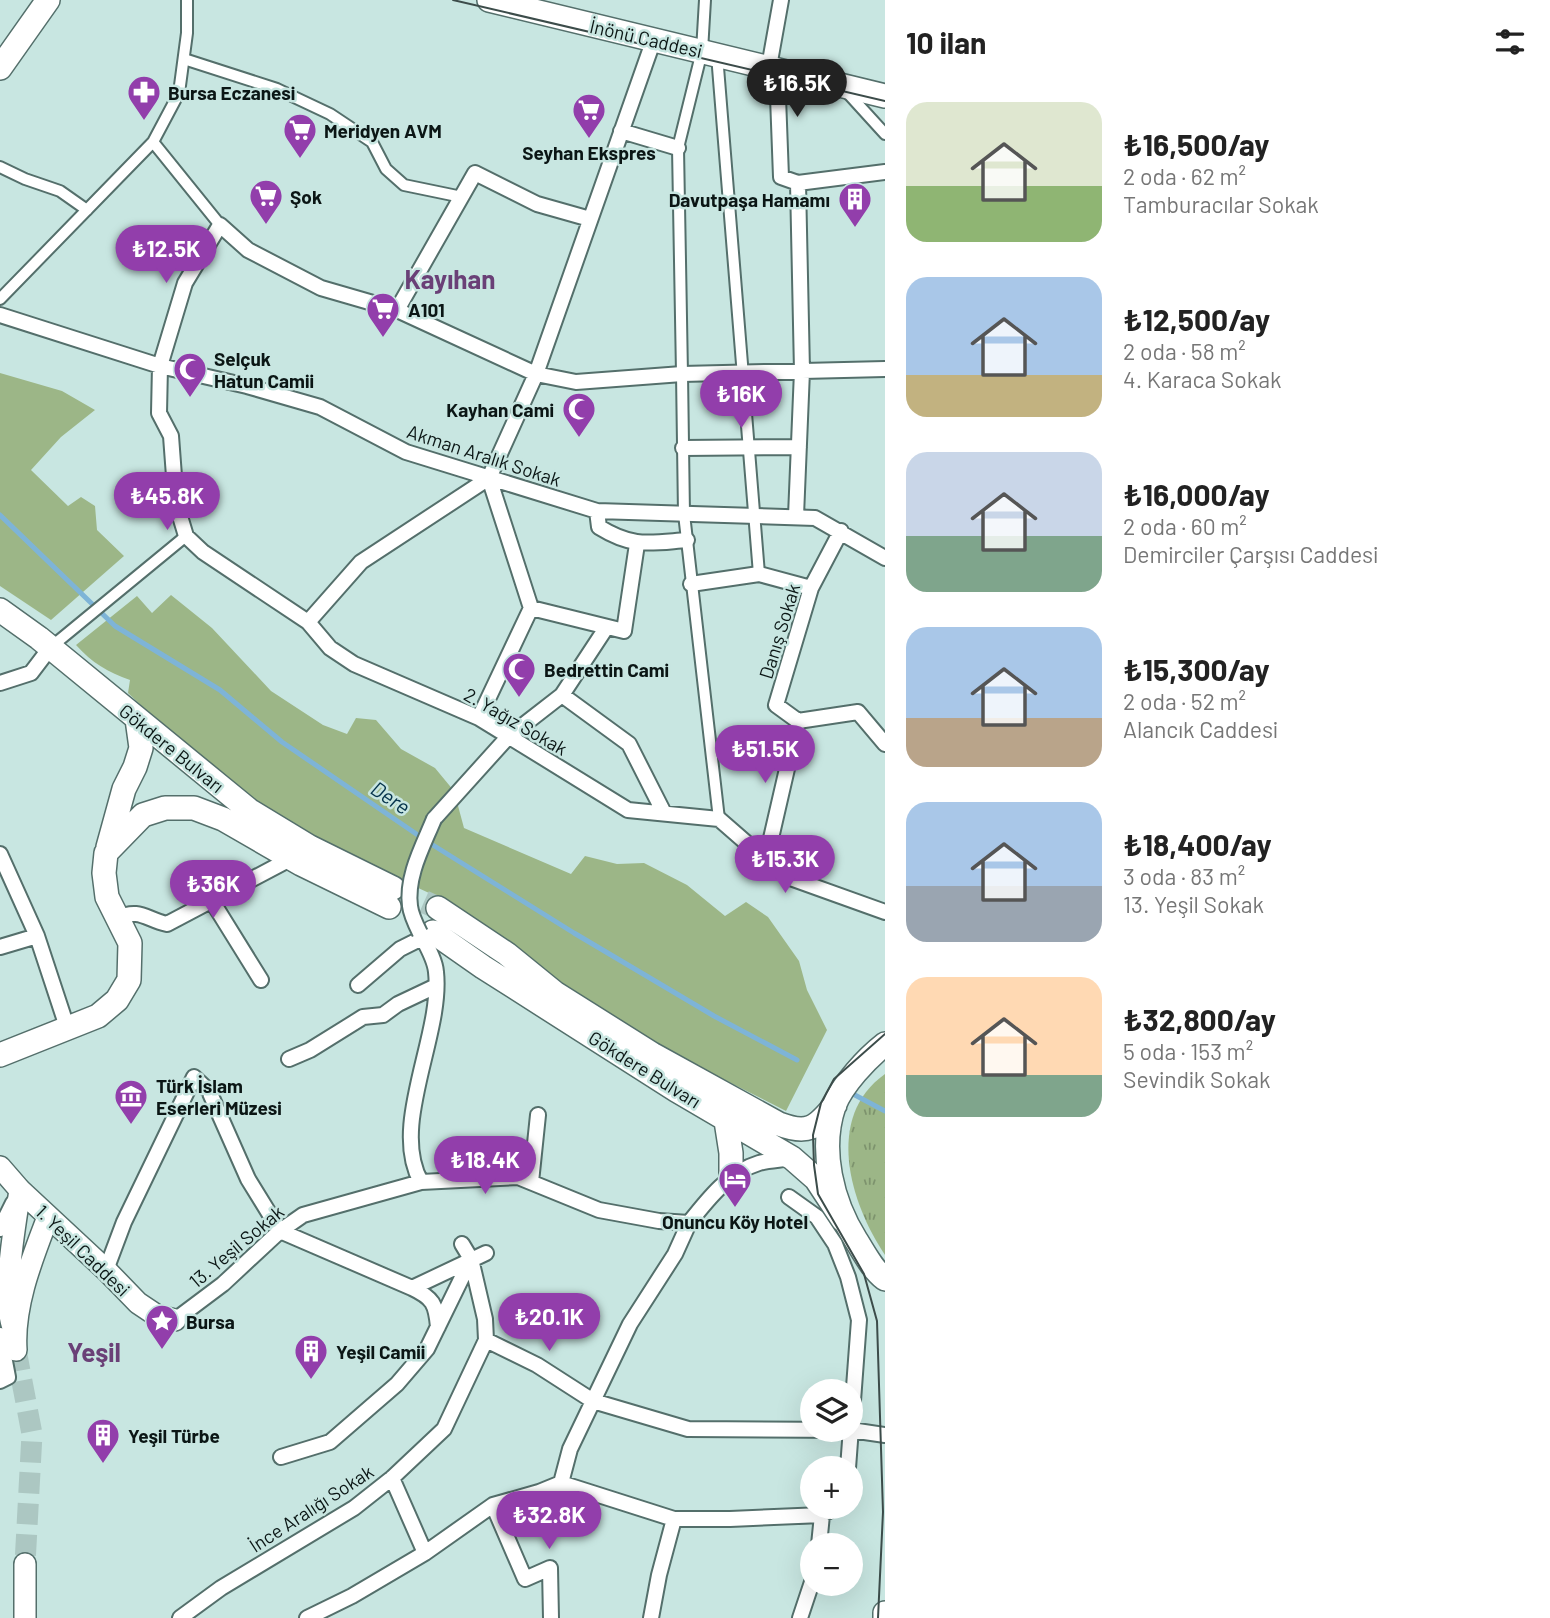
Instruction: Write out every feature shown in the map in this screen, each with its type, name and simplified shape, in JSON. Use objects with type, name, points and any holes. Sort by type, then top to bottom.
[{"type":"main road","points":[[0,68],[48,0]]},
{"type":"main road","name":"İnönü Caddesi","points":[[489,0],[560,9],[654,39],[885,96]]},
{"type":"main road","name":"Gökdere Bulvarı","points":[[0,610],[248,810],[391,897],[292,858],[223,819],[194,808],[165,808],[143,816],[128,828],[106,853]]},
{"type":"main road","points":[[0,1055],[98,1016],[117,1000],[129,980],[130,943],[107,897],[104,873],[106,853],[124,789],[141,748],[137,719]]},
{"type":"main road","name":"Gökdere Bulvarı","points":[[438,908],[507,954],[555,993],[652,1054],[779,1124],[793,1130],[810,1129],[822,1121],[835,1105]]},
{"type":"main road","name":"Gökdere Bulvarı","points":[[425,934],[483,967],[726,1121],[766,1140],[792,1158],[816,1179],[880,1275],[885,1295]]},
{"type":"main road","points":[[843,1220],[832,1182],[827,1143],[835,1105],[858,1070],[885,1044]]},
{"type":"main road","points":[[726,1121],[731,1153],[731,1177]]},
{"type":"main road","name":"1. Yeşil Caddesi","points":[[0,1167],[20,1190],[138,1303],[156,1315],[175,1320]]},
{"type":"main road","points":[[10,1339],[5,1299],[20,1190]]},
{"type":"main road","points":[[10,1339],[24,1283],[48,1217]]},
{"type":"main road","points":[[25,1618],[26,1564]]},
{"type":"main road","points":[[885,1613],[885,1618]]},
{"type":"street","points":[[0,299],[153,142],[178,93],[187,33],[187,0]]},
{"type":"street","points":[[705,0],[743,373],[760,575]]},
{"type":"street","points":[[781,0],[773,68],[782,177],[797,183],[885,172]]},
{"type":"street","points":[[308,622],[361,562],[489,478],[536,374],[654,39]]},
{"type":"street","points":[[709,53],[678,148],[684,514],[719,819],[766,860],[793,879],[885,912]]},
{"type":"street","points":[[184,59],[277,89],[330,114],[372,142],[386,169],[404,185],[462,197]]},
{"type":"street","points":[[841,85],[885,134]]},
{"type":"street","points":[[621,131],[678,148]]},
{"type":"street","points":[[153,142],[220,225],[248,250],[321,288],[397,310],[536,374],[576,382],[682,374],[885,369]]},
{"type":"street","points":[[0,167],[60,191],[87,210]]},
{"type":"street","points":[[397,310],[475,173],[537,204],[590,219]]},
{"type":"street","points":[[796,516],[802,371],[797,183]]},
{"type":"street","points":[[0,683],[31,673],[50,648],[186,536],[176,503],[170,436],[159,413],[160,366],[185,283],[220,225]]},
{"type":"street","name":"Akman Aralık Sokak","points":[[0,315],[160,366],[247,386],[320,407],[406,452],[597,510],[816,518],[885,558]]},
{"type":"street","points":[[683,447],[799,447]]},
{"type":"street","points":[[479,718],[531,608],[489,478]]},
{"type":"street","points":[[597,510],[599,527],[616,537],[637,544],[687,540]]},
{"type":"street","name":"Danış Sokak","points":[[798,721],[776,705],[811,587],[841,531]]},
{"type":"street","name":"2. Yağız Sokak","points":[[186,536],[204,552],[308,622],[330,648],[354,664],[479,718],[628,810],[719,819]]},
{"type":"street","points":[[531,608],[624,631],[637,544]]},
{"type":"street","points":[[691,584],[760,575],[811,587]]},
{"type":"street","points":[[421,1182],[413,1168],[411,1120],[435,1010],[436,971],[425,934],[410,909],[409,890],[416,861],[434,819],[508,737],[562,695],[606,628]]},
{"type":"street","points":[[562,695],[629,744],[664,813]]},
{"type":"street","points":[[766,860],[798,721],[858,712],[885,744]]},
{"type":"street","points":[[0,854],[37,936],[67,1027]]},
{"type":"street","points":[[116,918],[144,913],[167,924],[292,858]]},
{"type":"street","points":[[212,901],[261,980]]},
{"type":"street","points":[[358,985],[400,949],[425,934]]},
{"type":"street","points":[[0,947],[37,936]]},
{"type":"street","points":[[289,1059],[310,1050],[363,1017],[383,1015],[398,1004],[436,986]]},
{"type":"street","points":[[106,1270],[124,1222],[194,1077],[209,1091],[248,1180],[281,1231],[428,1296],[436,1309],[438,1329]]},
{"type":"street","points":[[531,1182],[538,1115]]},
{"type":"street","points":[[561,1483],[570,1449],[630,1324],[676,1254],[689,1223],[704,1203],[731,1177],[759,1163],[792,1158]]},
{"type":"street","name":"13. Yeşil Sokak","points":[[175,1320],[223,1284],[281,1231],[303,1215],[421,1182],[518,1177],[598,1210],[659,1221],[689,1223]]},
{"type":"street","points":[[0,1229],[20,1190]]},
{"type":"street","points":[[789,1197],[817,1217],[835,1244],[848,1277],[859,1320],[855,1379]]},
{"type":"street","points":[[461,1244],[471,1259],[485,1319],[485,1340],[537,1365],[593,1401],[688,1429],[800,1430]]},
{"type":"street","points":[[412,1288],[486,1253]]},
{"type":"street","points":[[281,1457],[330,1442],[397,1384],[427,1349],[471,1259]]},
{"type":"street","points":[[0,1381],[8,1377],[10,1339]]},
{"type":"street","name":"İnce Aralığı Sokak","points":[[180,1618],[221,1588],[354,1508],[392,1478],[444,1429],[485,1340]]},
{"type":"street","points":[[863,1432],[885,1435]]},
{"type":"street","points":[[392,1478],[425,1553]]},
{"type":"street","points":[[307,1618],[352,1596],[425,1553],[494,1505],[561,1483],[674,1518],[730,1519],[800,1513]]},
{"type":"street","points":[[494,1505],[526,1578],[550,1568],[551,1618]]},
{"type":"street","points":[[651,1618],[674,1518]]},
{"type":"street","points":[[800,1618],[807,1596]]},
{"type":"green space","points":[[0,373],[62,391],[95,410],[61,437],[31,470],[68,506],[81,497],[95,506],[97,530],[124,556],[51,620],[0,586]]},
{"type":"green space","points":[[171,595],[212,628],[271,691],[323,725],[347,734],[356,718],[376,720],[401,749],[435,768],[454,791],[464,828],[571,874],[585,856],[617,864],[644,863],[687,885],[725,916],[746,902],[768,917],[799,961],[807,990],[827,1030],[786,1111],[628,1031],[574,995],[515,945],[455,905],[321,843],[265,809],[145,718],[147,711],[128,693],[130,680],[101,666],[76,645],[137,596],[152,613]]},
{"type":"green space","points":[[885,1074],[885,1255],[872,1234],[854,1186],[849,1161],[849,1136],[854,1113],[866,1092]]},
{"type":"waterway","name":"Dere","points":[[0,515],[115,626],[220,690],[282,742],[428,842],[714,1016],[797,1060]]},
{"type":"waterway","name":"Gökdere Bulvarı","points":[[853,1094],[885,1111]]},
{"type":"tunnel","points":[[393,888],[438,908]]},
{"type":"tunnel","points":[[16,1350],[32,1434],[25,1564]]},
{"type":"tram line","points":[[453,0],[885,101]]},
{"type":"tram line","points":[[878,1618],[883,1512],[877,1321],[864,1274],[818,1194],[813,1135],[821,1103],[834,1079],[885,1034]]},
{"type":"place","name":"Bursa Eczanesi","points":[[144,122]]},
{"type":"place","name":"Seyhan Ekspres","points":[[589,140]]},
{"type":"place","name":"Meridyen AVM","points":[[300,160]]},
{"type":"place","name":"Şok","points":[[266,226]]},
{"type":"place","name":"Davutpaşa Hamamı","points":[[855,229]]},
{"type":"place","name":"A101","points":[[383,339]]},
{"type":"place","name":"Selçuk Hatun Camii","points":[[190,399]]},
{"type":"place","name":"Kayhan Cami","points":[[579,439]]},
{"type":"place","name":"Bedrettin Cami","points":[[519,699]]},
{"type":"place","name":"Türk İslam Eserleri Müzesi","points":[[131,1126]]},
{"type":"place","name":"Onuncu Köy Hotel","points":[[735,1209]]},
{"type":"place","name":"Bursa","points":[[162,1351]]},
{"type":"place","name":"Yeşil Camii","points":[[311,1381]]},
{"type":"place","name":"Yeşil Türbe","points":[[103,1465]]},
{"type":"district","name":"Kayıhan","points":[[450,278]]},
{"type":"district","name":"Yeşil","points":[[94,1351]]}]
